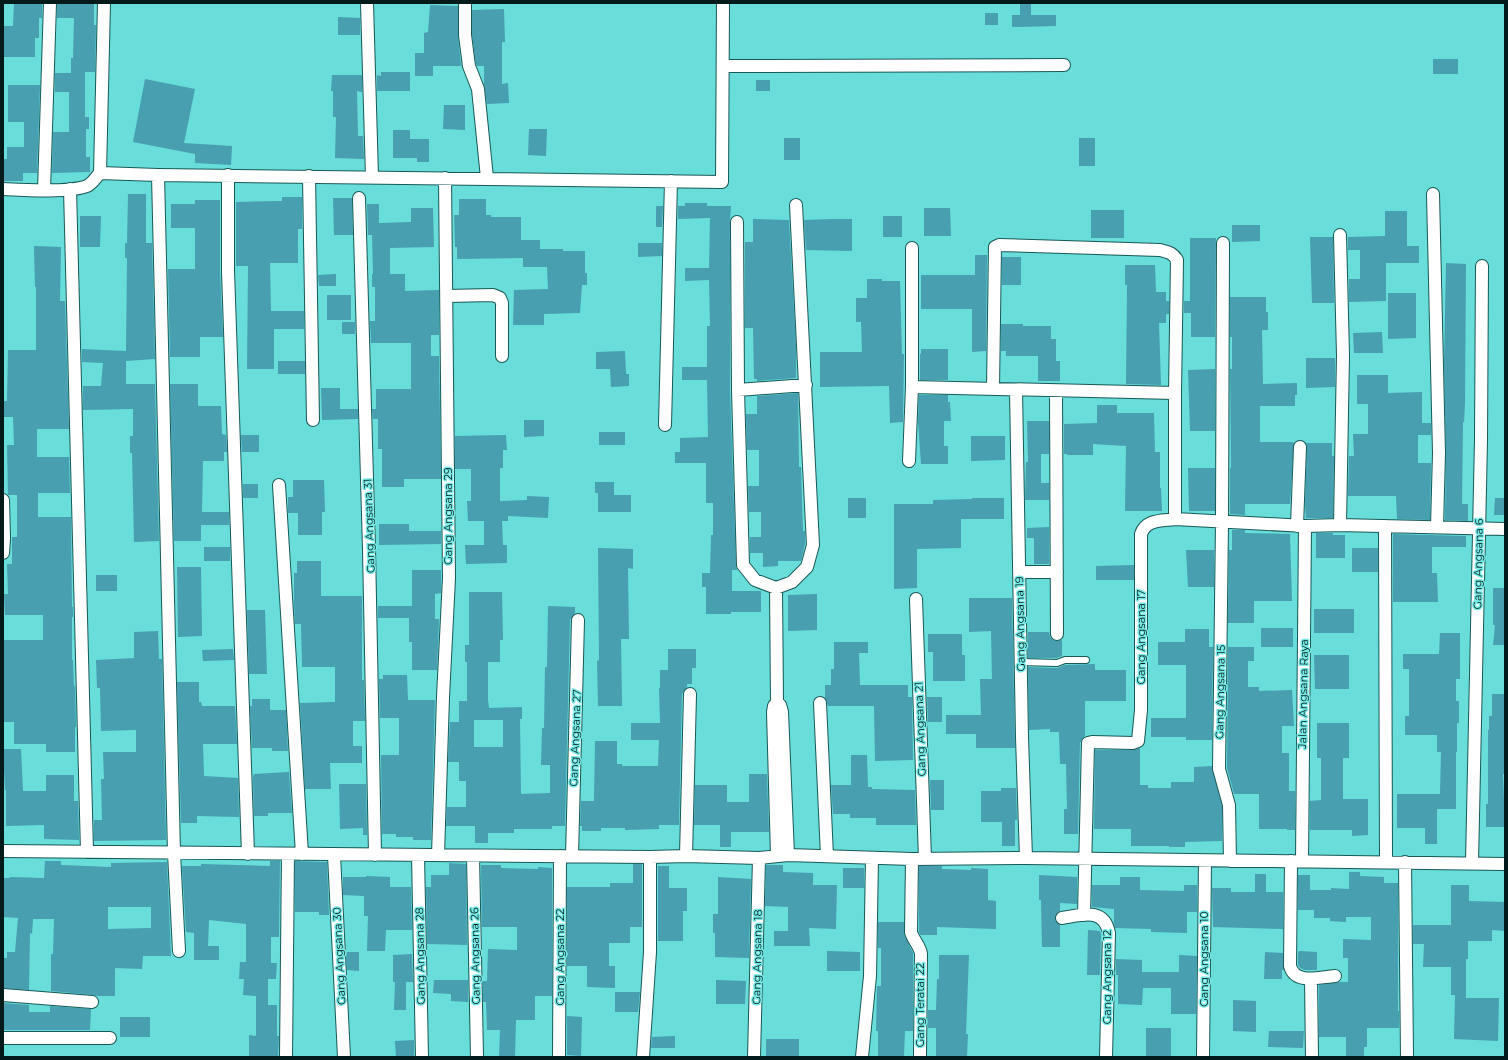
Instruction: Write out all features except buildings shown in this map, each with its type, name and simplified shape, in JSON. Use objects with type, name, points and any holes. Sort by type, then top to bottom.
[{"type":"street","points":[[44,190],[50,3]]},
{"type":"street","points":[[3,189],[70,189],[87,186],[94,181],[100,173],[104,3]]},
{"type":"street","points":[[367,3],[372,176]]},
{"type":"street","points":[[465,3],[465,35],[470,66],[479,95],[487,178]]},
{"type":"street","points":[[100,173],[722,182],[723,3]]},
{"type":"street","points":[[722,66],[1064,65]]},
{"type":"street","points":[[158,175],[174,853],[179,951]]},
{"type":"street","points":[[228,175],[228,270],[248,854]]},
{"type":"street","points":[[309,176],[313,420]]},
{"type":"street","name":"Gang Angsana 29","points":[[438,855],[443,697],[449,578],[445,178]]},
{"type":"street","points":[[665,425],[671,181]]},
{"type":"street","points":[[70,189],[87,852]]},
{"type":"street","points":[[1433,194],[1439,453],[1437,527]]},
{"type":"street","name":"Gang Angsana 31","points":[[359,198],[369,549],[374,855]]},
{"type":"street","points":[[737,222],[738,390],[743,565],[755,580],[776,588],[792,582],[807,567],[814,545],[796,205]]},
{"type":"street","points":[[1340,234],[1343,355],[1340,525]]},
{"type":"street","name":"Gang Angsana 15","points":[[1223,243],[1219,769],[1229,805],[1230,861]]},
{"type":"street","points":[[993,389],[995,247],[999,245],[1160,250],[1169,252],[1177,260],[1175,519],[1301,526],[1340,525],[1505,529]]},
{"type":"street","points":[[909,461],[912,387],[912,248]]},
{"type":"street","name":"Gang Angsana 6","points":[[1472,863],[1479,528],[1482,266]]},
{"type":"street","points":[[447,296],[493,295],[500,298],[502,304],[502,356]]},
{"type":"street","points":[[738,390],[806,385]]},
{"type":"street","points":[[912,387],[1175,393]]},
{"type":"street","name":"Gang Angsana 19","points":[[1016,390],[1026,858]]},
{"type":"street","points":[[1056,390],[1057,634]]},
{"type":"street","name":"Jalan Angsana Raya","points":[[1300,447],[1301,526],[1296,861],[1290,966],[1291,972],[1294,975],[1312,979]]},
{"type":"street","points":[[279,485],[302,854]]},
{"type":"street","points":[[3,500],[3,553]]},
{"type":"street","name":"Gang Angsana 17","points":[[1085,860],[1088,743],[1133,743],[1138,741],[1141,710],[1142,530],[1152,522],[1175,519]]},
{"type":"street","points":[[1385,526],[1386,862]]},
{"type":"street","points":[[1019,572],[1057,572]]},
{"type":"street","points":[[776,588],[777,702],[780,705],[782,712],[782,856]]},
{"type":"street","name":"Gang Angsana 21","points":[[916,598],[924,859]]},
{"type":"street","name":"Gang Angsana 27","points":[[566,856],[578,620]]},
{"type":"street","points":[[686,856],[690,694]]},
{"type":"street","points":[[820,703],[827,856]]},
{"type":"street","points":[[3,851],[334,855],[686,856],[759,858],[782,856],[827,856],[912,859],[1026,858],[1085,860],[1505,864]]},
{"type":"street","points":[[286,1057],[288,854]]},
{"type":"street","name":"Gang Angsana 30","points":[[334,855],[344,1057]]},
{"type":"street","name":"Gang Angsana 28","points":[[418,855],[422,1057]]},
{"type":"street","name":"Gang Angsana 26","points":[[473,856],[477,1057]]},
{"type":"street","name":"Gang Angsana 22","points":[[559,1057],[566,856]]},
{"type":"street","points":[[643,1057],[650,952],[650,857]]},
{"type":"street","name":"Gang Angsana 18","points":[[754,1057],[759,858]]},
{"type":"street","points":[[862,1057],[870,976],[872,858]]},
{"type":"street","name":"Gang Teratai 22","points":[[912,859],[912,932],[921,954],[920,1057]]},
{"type":"street","points":[[1084,915],[1085,860]]},
{"type":"street","name":"Gang Angsana 10","points":[[1203,1057],[1205,861]]},
{"type":"street","points":[[1406,862],[1408,1057]]},
{"type":"street","name":"Gang Angsana 12","points":[[1062,918],[1095,915],[1101,917],[1107,924],[1106,1057]]},
{"type":"street","points":[[1312,1057],[1312,979],[1335,976]]},
{"type":"street","points":[[3,996],[92,1002]]},
{"type":"street","points":[[3,1038],[110,1038]]},
{"type":"lane","points":[[1021,662],[1057,663],[1065,660],[1086,660]]}]
